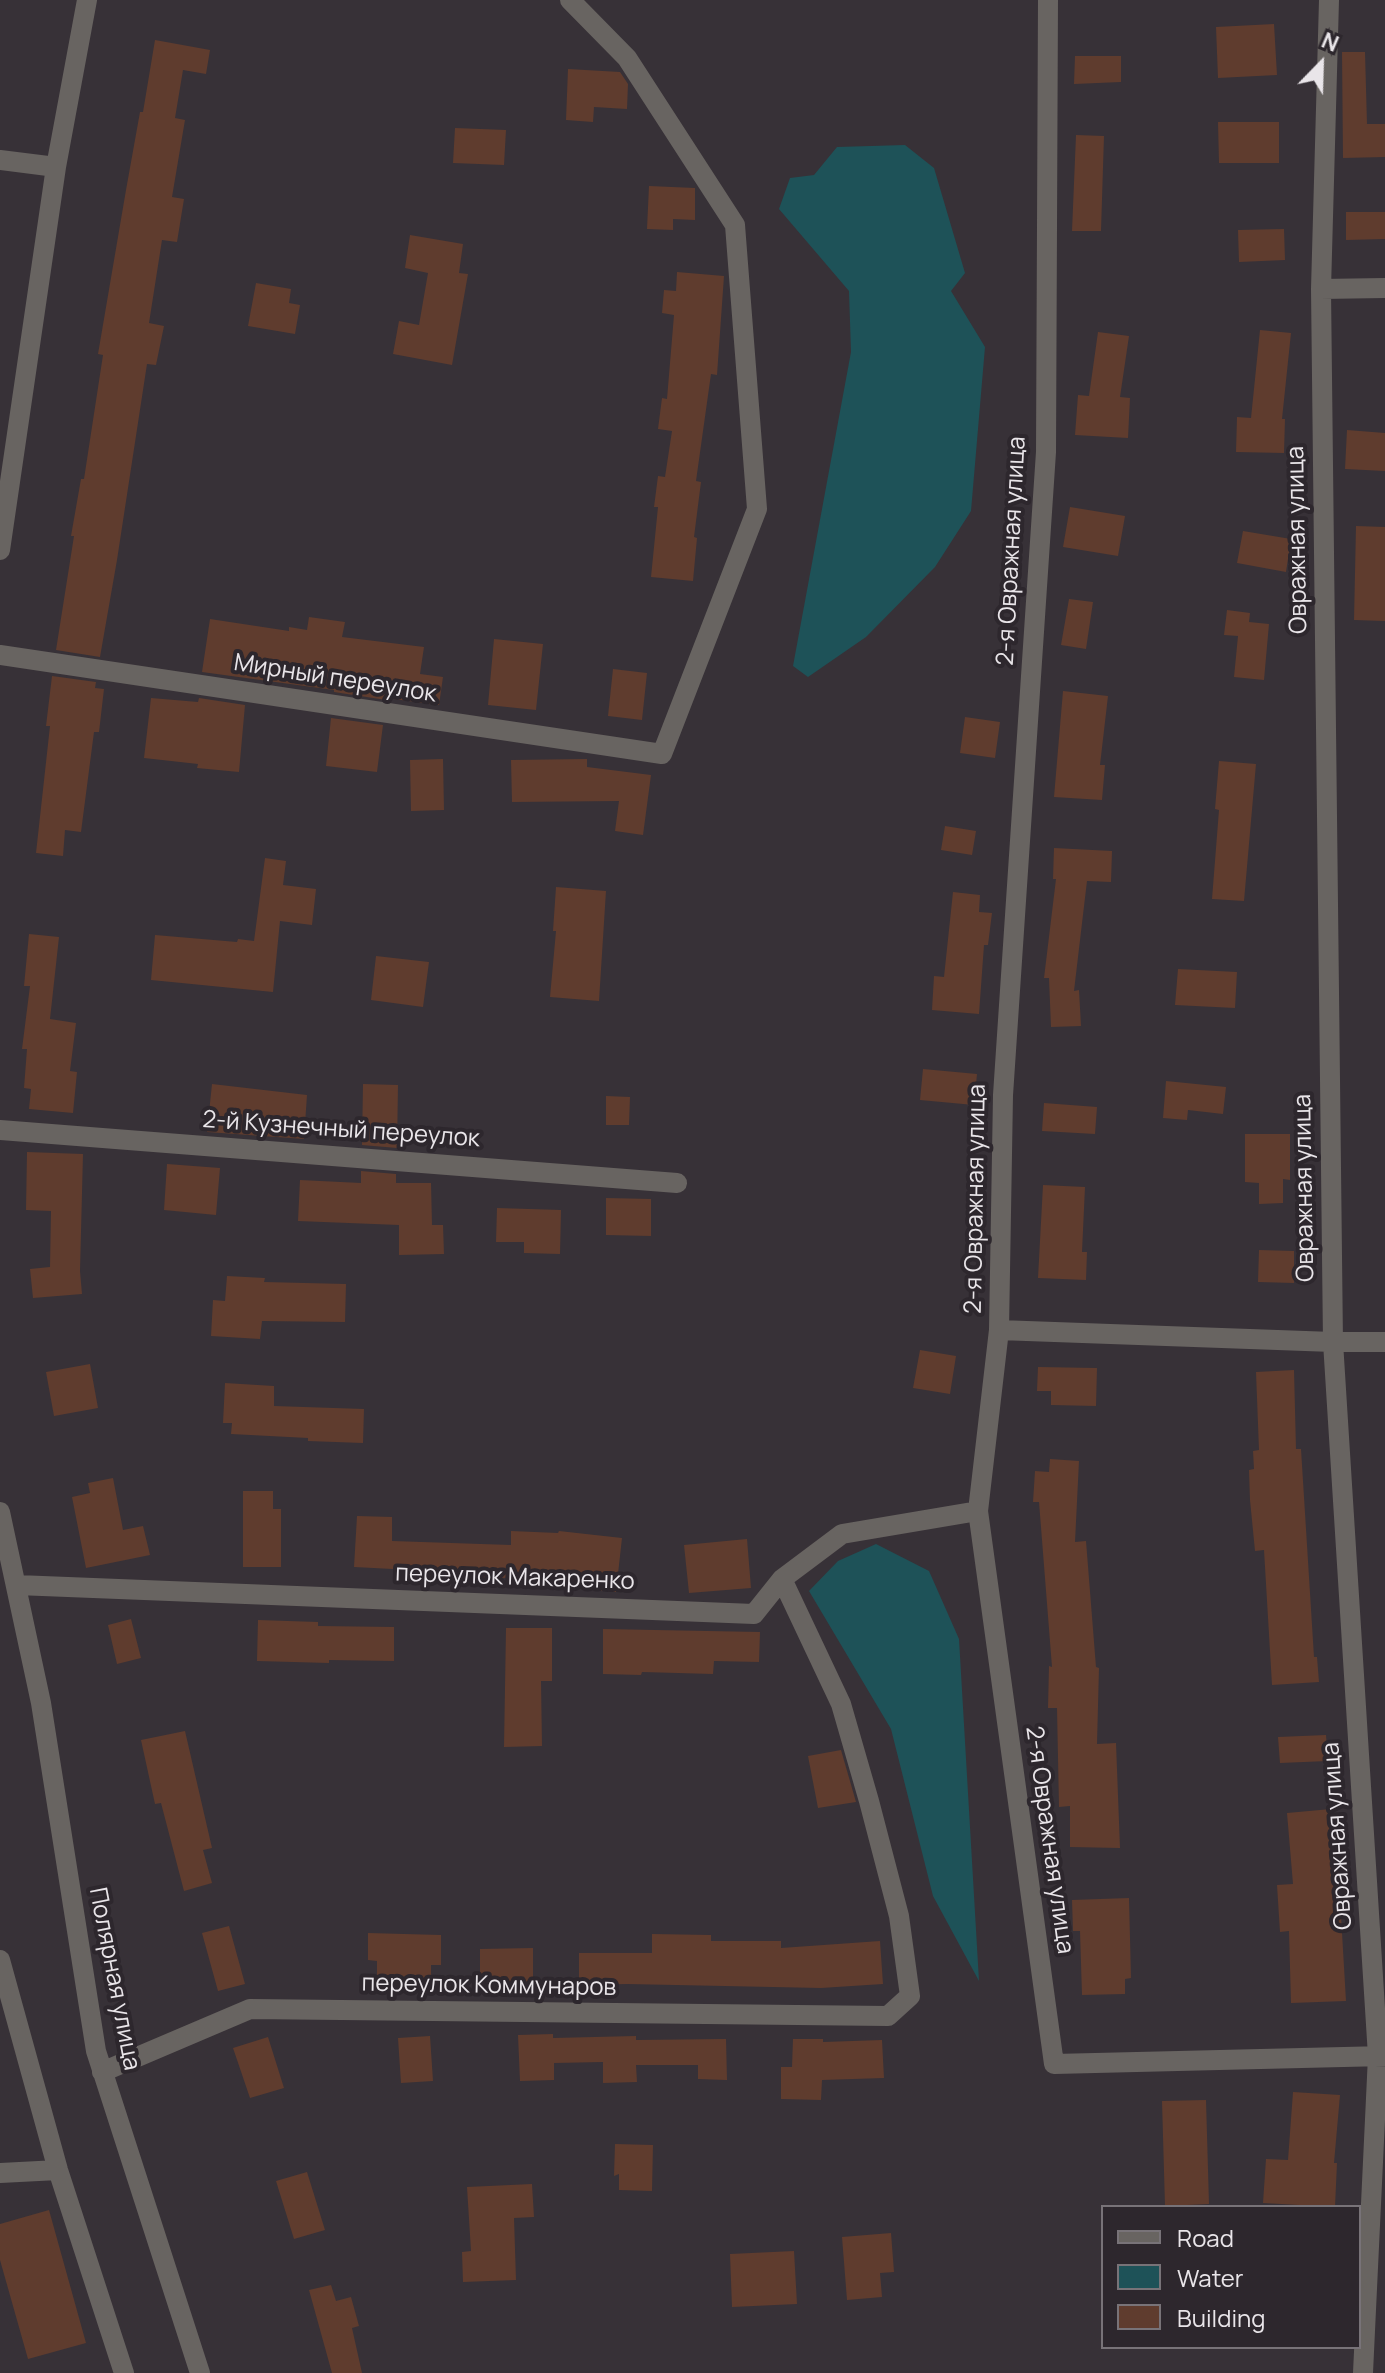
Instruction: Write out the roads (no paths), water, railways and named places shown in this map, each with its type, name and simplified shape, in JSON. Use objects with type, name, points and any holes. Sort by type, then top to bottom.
[{"type":"street","points":[[0,550],[56,167],[87,0]]},
{"type":"street","name":"Мирный переулок","points":[[0,655],[662,754],[757,509],[735,225],[627,58],[570,0]]},
{"type":"street","name":"2-я Овражная улица","points":[[1048,0],[1046,452],[1003,1095],[999,1330],[978,1511],[1054,2064],[1381,2056]]},
{"type":"street","name":"Овражная улица","points":[[1329,0],[1321,289],[1333,1342],[1381,2056],[1363,2373]]},
{"type":"street","points":[[0,160],[56,167]]},
{"type":"street","points":[[1321,289],[1385,288]]},
{"type":"street","name":"2-й Кузнечный переулок","points":[[0,1130],[677,1183]]},
{"type":"street","points":[[999,1330],[1385,1342]]},
{"type":"street","name":"переулок Макаренко","points":[[17,1585],[754,1614],[782,1579],[842,1534],[978,1511]]},
{"type":"street","name":"Полярная улица","points":[[0,1512],[41,1703],[96,2051],[200,2373]]},
{"type":"street","name":"переулок Коммунаров","points":[[102,2072],[250,2009],[888,2016],[910,1996],[899,1916],[841,1704],[782,1579]]},
{"type":"street","points":[[0,1960],[58,2170],[124,2373]]},
{"type":"street","points":[[0,2173],[58,2170]]},
{"type":"water","points":[[905,145],[934,168],[965,273],[951,291],[985,347],[971,511],[935,567],[866,637],[808,677],[793,666],[851,352],[849,291],[779,209],[790,178],[814,175],[837,147]]},
{"type":"water","points":[[876,1544],[929,1571],[959,1639],[979,1981],[933,1896],[891,1729],[809,1591],[838,1561]]}]
